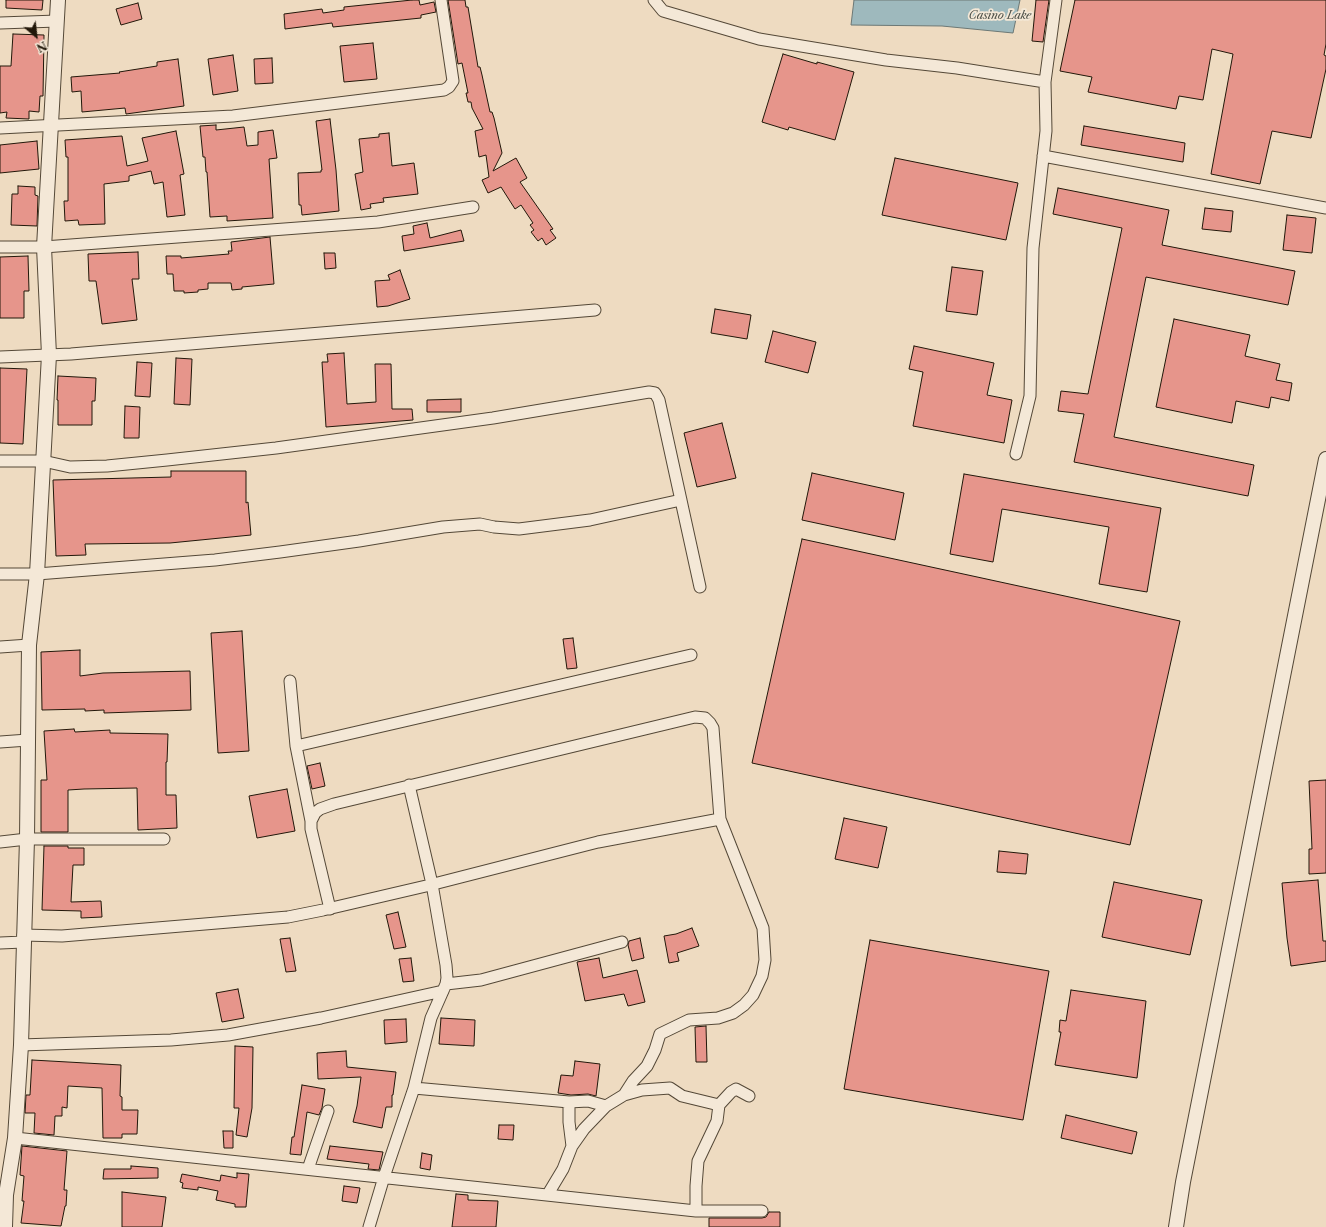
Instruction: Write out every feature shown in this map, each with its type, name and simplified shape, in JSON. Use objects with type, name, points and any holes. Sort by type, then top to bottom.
[{"type":"street","points":[[3,1224],[3,1195],[15,1138],[21,1045],[27,839],[29,645],[37,574],[49,354],[44,247],[58,0]]},
{"type":"street","points":[[0,128],[233,116],[444,90],[449,87],[453,80],[441,0]]},
{"type":"street","points":[[654,0],[663,11],[759,38],[886,60],[957,68],[1046,82]]},
{"type":"street","points":[[1016,454],[1030,396],[1033,248],[1046,131],[1046,82],[1056,0]]},
{"type":"street","points":[[0,23],[57,21]]},
{"type":"street","points":[[1043,156],[1326,208]]},
{"type":"street","points":[[0,247],[44,247],[378,222],[473,207]]},
{"type":"street","points":[[0,357],[79,354],[595,310]]},
{"type":"street","points":[[0,462],[43,461],[70,467],[107,466],[268,449],[493,418],[649,392],[655,393],[659,400],[700,587]]},
{"type":"street","points":[[1176,1227],[1183,1182],[1326,459]]},
{"type":"street","points":[[0,574],[37,574],[274,553],[443,527],[480,524],[511,529],[527,528],[590,520],[681,500]]},
{"type":"street","points":[[0,647],[29,645]]},
{"type":"street","points":[[296,746],[691,656]]},
{"type":"street","points":[[290,681],[296,746],[311,820],[311,829],[330,909]]},
{"type":"street","points":[[311,820],[314,813],[326,806],[695,717],[705,718],[710,723],[712,728],[720,819],[763,928],[765,960],[762,976],[753,995],[744,1005],[732,1013],[718,1018],[689,1020],[660,1034],[655,1050],[647,1066],[633,1081],[624,1095]]},
{"type":"street","points":[[0,742],[28,740]]},
{"type":"street","points":[[369,1227],[414,1088],[431,1018],[447,978],[432,884],[410,785]]},
{"type":"street","points":[[0,943],[23,939],[288,917],[330,909],[598,842],[720,819]]},
{"type":"street","points":[[0,842],[27,839],[164,839]]},
{"type":"street","points":[[21,1045],[171,1040],[228,1035],[321,1018],[444,987],[481,980],[622,942]]},
{"type":"street","points":[[414,1088],[569,1102],[588,1101],[606,1106]]},
{"type":"street","points":[[548,1194],[563,1169],[572,1146],[584,1129],[606,1106],[624,1095],[642,1090],[670,1088],[682,1096],[719,1106]]},
{"type":"street","points":[[696,1211],[698,1161],[718,1121],[719,1106],[736,1088],[749,1096]]},
{"type":"street","points":[[569,1102],[569,1122],[572,1146]]},
{"type":"street","points":[[308,1169],[328,1111]]},
{"type":"street","points":[[15,1138],[696,1211],[762,1211]]},
{"type":"water","name":"Casino Lake","points":[[854,0],[1020,0],[1013,33],[942,26],[851,25]]},
{"type":"building","points":[[6,0],[43,0],[42,10],[6,8]]},
{"type":"building","points":[[419,0],[420,5],[434,2],[436,12],[421,15],[421,18],[333,27],[332,23],[285,29],[284,14],[322,9],[323,13],[344,10],[344,7]]},
{"type":"building","points":[[448,0],[465,0],[466,7],[468,7],[478,67],[480,67],[490,112],[492,112],[494,118],[502,153],[493,171],[516,158],[527,178],[520,182],[553,229],[550,230],[556,238],[546,245],[542,238],[538,241],[531,232],[534,230],[530,225],[533,223],[521,205],[515,209],[501,187],[488,193],[482,180],[489,177],[486,155],[479,157],[475,131],[483,129],[472,108],[471,102],[468,102],[466,93],[468,93],[462,63],[458,64]]},
{"type":"building","points":[[1036,0],[1049,0],[1043,42],[1032,41]]},
{"type":"building","points":[[1075,0],[1326,0],[1326,44],[1324,55],[1326,56],[1326,69],[1311,138],[1272,131],[1260,184],[1211,174],[1233,54],[1212,49],[1203,100],[1179,96],[1176,109],[1088,92],[1092,77],[1060,71]]},
{"type":"building","points":[[138,3],[142,19],[121,25],[116,9]]},
{"type":"building","points":[[13,34],[44,35],[43,96],[40,96],[39,112],[29,111],[29,119],[6,118],[7,112],[0,113],[0,66],[11,66]]},
{"type":"building","points":[[373,43],[377,79],[344,82],[340,46]]},
{"type":"building","points":[[783,54],[817,64],[817,62],[854,72],[835,140],[789,127],[788,130],[762,122]]},
{"type":"building","points":[[233,55],[238,91],[213,95],[208,59]]},
{"type":"building","points":[[272,58],[273,83],[255,84],[254,59]]},
{"type":"building","points":[[178,59],[184,106],[126,114],[125,108],[82,112],[81,91],[72,92],[71,77],[120,73],[119,72],[157,66],[157,62]]},
{"type":"building","points":[[330,119],[339,211],[302,215],[301,205],[299,205],[298,173],[321,172],[316,121]]},
{"type":"building","points":[[216,125],[216,130],[244,127],[247,146],[258,145],[258,132],[273,130],[277,158],[269,159],[273,218],[227,221],[227,216],[210,217],[207,172],[205,157],[203,157],[200,126]]},
{"type":"building","points":[[1084,126],[1185,143],[1183,162],[1081,145]]},
{"type":"building","points":[[176,131],[184,174],[180,175],[185,215],[167,217],[163,182],[154,184],[151,171],[129,176],[129,181],[104,184],[105,224],[79,225],[78,220],[65,221],[64,201],[68,201],[68,157],[66,157],[65,140],[122,136],[127,166],[148,161],[142,138]]},
{"type":"building","points":[[389,133],[392,166],[414,163],[418,194],[383,198],[384,202],[370,204],[371,208],[361,210],[355,174],[363,172],[359,139],[379,137],[379,134]]},
{"type":"building","points":[[37,141],[39,169],[0,173],[0,145]]},
{"type":"building","points":[[895,158],[1018,183],[1006,240],[882,215]]},
{"type":"building","points":[[18,186],[35,187],[35,195],[38,196],[37,226],[11,225],[12,194],[18,194]]},
{"type":"building","points":[[1058,188],[1169,210],[1162,245],[1295,271],[1288,305],[1146,277],[1114,437],[1254,465],[1248,496],[1074,462],[1084,414],[1058,411],[1061,391],[1088,394],[1122,228],[1053,214]]},
{"type":"building","points":[[1205,208],[1233,211],[1231,232],[1202,229]]},
{"type":"building","points":[[1287,215],[1316,218],[1312,253],[1283,250]]},
{"type":"building","points":[[427,223],[430,238],[461,230],[464,241],[404,251],[402,236],[414,234],[413,226]]},
{"type":"building","points":[[270,237],[274,284],[242,287],[242,289],[232,290],[231,283],[208,283],[208,289],[198,290],[198,292],[184,293],[184,291],[174,291],[173,274],[167,274],[166,256],[181,256],[181,258],[229,254],[228,251],[232,251],[231,242]]},
{"type":"building","points":[[138,252],[139,279],[132,279],[137,320],[102,324],[96,281],[89,281],[88,254]]},
{"type":"building","points":[[324,253],[335,253],[336,268],[325,269]]},
{"type":"building","points":[[28,256],[29,291],[24,291],[24,318],[0,318],[0,257]]},
{"type":"building","points":[[952,267],[983,271],[977,315],[946,311]]},
{"type":"building","points":[[400,270],[410,299],[388,306],[377,307],[375,281],[390,280],[388,275]]},
{"type":"building","points":[[715,309],[751,315],[747,339],[711,333]]},
{"type":"building","points":[[1174,319],[1250,335],[1245,356],[1280,364],[1276,380],[1292,383],[1289,401],[1271,397],[1269,408],[1236,401],[1232,423],[1156,407]]},
{"type":"building","points":[[773,331],[816,342],[808,373],[765,362]]},
{"type":"building","points":[[914,346],[994,363],[987,395],[1012,400],[1004,443],[913,426],[923,372],[909,369]]},
{"type":"building","points":[[344,353],[347,404],[376,402],[375,364],[391,364],[392,409],[412,409],[413,420],[326,427],[322,362],[328,362],[327,354]]},
{"type":"building","points":[[176,358],[192,359],[190,405],[174,404]]},
{"type":"building","points":[[137,362],[152,363],[150,397],[135,396]]},
{"type":"building","points":[[0,368],[27,369],[23,444],[0,443]]},
{"type":"building","points":[[58,376],[96,378],[95,401],[92,401],[92,425],[58,425]]},
{"type":"building","points":[[461,399],[461,412],[427,412],[427,400]]},
{"type":"building","points":[[125,406],[140,407],[139,438],[124,438]]},
{"type":"building","points":[[722,423],[736,478],[697,487],[684,433]]},
{"type":"building","points":[[171,471],[246,471],[246,503],[248,502],[251,535],[170,543],[85,544],[86,555],[56,556],[53,480],[171,477]]},
{"type":"building","points":[[812,473],[904,493],[895,540],[802,520]]},
{"type":"building","points":[[964,474],[1161,508],[1147,592],[1099,584],[1109,527],[1002,509],[993,562],[950,554]]},
{"type":"building","points":[[802,539],[1180,621],[1130,845],[752,763]]},
{"type":"building","points":[[242,631],[249,751],[218,753],[211,633]]},
{"type":"building","points":[[573,638],[577,668],[567,669],[563,639]]},
{"type":"building","points":[[80,650],[80,676],[103,673],[190,671],[191,710],[104,713],[104,710],[85,711],[85,709],[42,710],[41,652]]},
{"type":"building","points":[[74,729],[75,732],[110,730],[110,733],[168,734],[166,795],[176,795],[177,828],[138,830],[137,788],[84,789],[68,790],[68,832],[41,832],[41,780],[47,780],[44,731]]},
{"type":"building","points":[[320,763],[325,786],[312,789],[307,766]]},
{"type":"building","points":[[1326,780],[1326,873],[1309,874],[1309,849],[1312,849],[1309,781]]},
{"type":"building","points":[[287,789],[295,831],[257,838],[249,796]]},
{"type":"building","points":[[844,818],[887,827],[878,868],[835,859]]},
{"type":"building","points":[[44,846],[84,848],[84,865],[73,865],[71,902],[101,901],[102,917],[81,918],[81,911],[42,910]]},
{"type":"building","points":[[999,851],[1028,854],[1026,874],[997,872]]},
{"type":"building","points":[[1318,880],[1323,941],[1326,941],[1326,961],[1291,966],[1282,883]]},
{"type":"building","points":[[1114,882],[1202,900],[1190,955],[1102,937]]},
{"type":"building","points":[[398,912],[406,947],[394,949],[386,915]]},
{"type":"building","points":[[692,928],[699,946],[677,953],[679,961],[669,963],[664,936],[676,934]]},
{"type":"building","points":[[290,938],[296,971],[286,972],[280,939]]},
{"type":"building","points":[[640,938],[644,958],[632,961],[628,945],[629,941]]},
{"type":"building","points":[[870,940],[1049,971],[1023,1120],[844,1089]]},
{"type":"building","points":[[411,958],[414,981],[403,982],[399,959]]},
{"type":"building","points":[[599,958],[603,978],[637,970],[645,1002],[628,1006],[624,994],[585,1001],[577,962]]},
{"type":"building","points":[[238,989],[244,1018],[222,1022],[216,993]]},
{"type":"building","points":[[1071,990],[1146,1001],[1137,1078],[1055,1065],[1061,1032],[1059,1032],[1060,1020],[1066,1021]]},
{"type":"building","points":[[441,1018],[475,1020],[474,1046],[439,1044]]},
{"type":"building","points":[[406,1019],[407,1042],[385,1044],[384,1020]]},
{"type":"building","points":[[706,1026],[707,1062],[696,1062],[695,1027]]},
{"type":"building","points":[[235,1046],[253,1047],[252,1108],[247,1137],[236,1135],[239,1108],[234,1108]]},
{"type":"building","points":[[346,1051],[347,1067],[396,1072],[392,1095],[392,1107],[386,1107],[382,1128],[353,1122],[361,1077],[318,1079],[317,1053]]},
{"type":"building","points":[[32,1060],[121,1065],[120,1096],[122,1097],[122,1110],[138,1110],[137,1134],[122,1134],[122,1138],[103,1138],[102,1088],[68,1086],[67,1108],[62,1107],[62,1116],[55,1116],[54,1135],[34,1133],[35,1113],[25,1113],[26,1095],[30,1095]]},
{"type":"building","points":[[575,1061],[600,1064],[596,1096],[588,1094],[571,1095],[558,1093],[561,1075],[573,1076]]},
{"type":"building","points":[[302,1085],[325,1089],[322,1108],[319,1115],[307,1112],[301,1155],[290,1154],[292,1137],[294,1137]]},
{"type":"building","points":[[1066,1115],[1137,1132],[1132,1154],[1061,1138]]},
{"type":"building","points":[[499,1125],[514,1125],[513,1140],[498,1139]]},
{"type":"building","points":[[223,1131],[233,1131],[233,1148],[224,1148]]},
{"type":"building","points":[[22,1146],[67,1151],[64,1190],[67,1190],[66,1206],[61,1226],[21,1223],[24,1201],[22,1201],[24,1176],[20,1175]]},
{"type":"building","points":[[330,1146],[383,1152],[379,1170],[368,1169],[369,1164],[327,1159]]},
{"type":"building","points":[[422,1153],[432,1155],[430,1170],[420,1168]]},
{"type":"building","points":[[131,1166],[158,1168],[158,1178],[103,1179],[104,1169],[131,1169]]},
{"type":"building","points":[[237,1173],[249,1174],[246,1207],[235,1207],[235,1204],[216,1200],[218,1191],[198,1187],[198,1190],[182,1188],[183,1183],[180,1182],[182,1174],[220,1181],[221,1175],[237,1178]]},
{"type":"building","points":[[344,1186],[360,1188],[357,1203],[342,1201]]},
{"type":"building","points":[[122,1192],[166,1197],[162,1227],[122,1227]]},
{"type":"building","points":[[456,1194],[468,1195],[468,1200],[498,1201],[496,1227],[452,1227]]},
{"type":"building","points":[[769,1212],[780,1212],[780,1227],[709,1227],[709,1218],[762,1218],[766,1217]]}]
